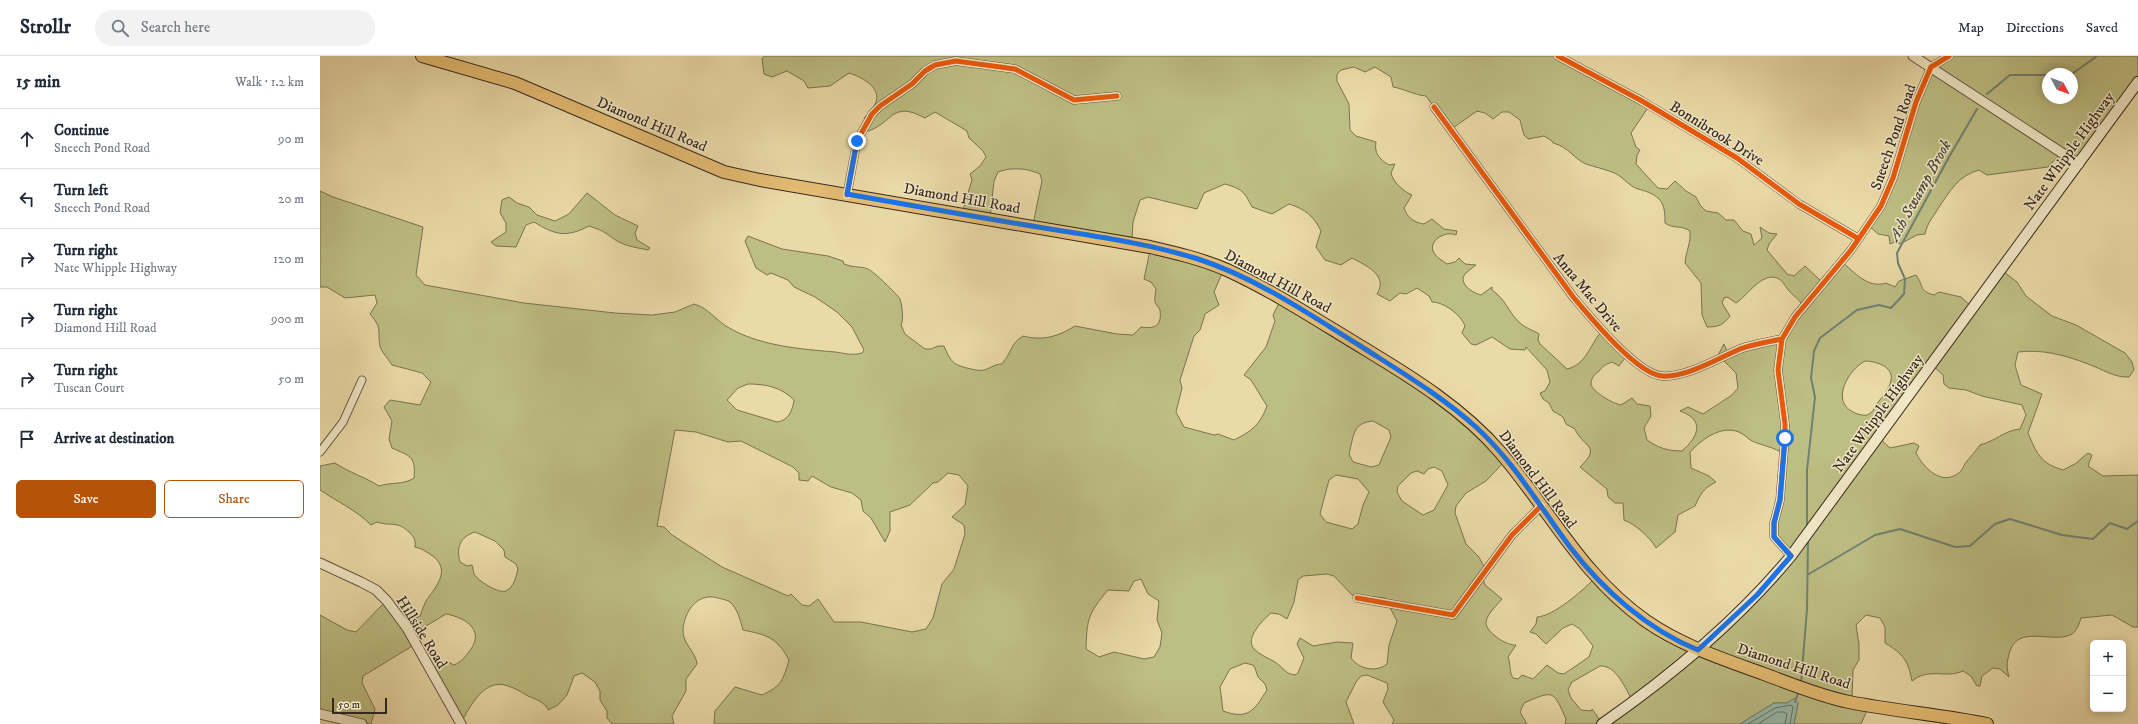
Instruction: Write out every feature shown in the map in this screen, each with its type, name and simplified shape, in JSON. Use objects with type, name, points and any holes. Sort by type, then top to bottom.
[{"type":"main road","name":"Diamond Hill Road","points":[[422,56],[528,88],[724,172],[760,180],[1150,247],[1200,259],[1226,270],[1312,316],[1420,384],[1476,427],[1489,440],[1571,548],[1618,597],[1650,624],[1669,636],[1698,650],[1806,689],[1849,702],[1987,724]]},
{"type":"main road","name":"Nate Whipple Highway","points":[[1602,724],[1651,690],[1698,650],[1757,595],[1791,556],[2138,82]]},
{"type":"street","name":"Bonnibrook Drive","points":[[1558,56],[1642,101],[1737,158],[1799,204],[1859,239]]},
{"type":"street","points":[[1913,56],[2079,164]]},
{"type":"street","points":[[1931,67],[1949,56]]},
{"type":"street","points":[[847,194],[857,141],[872,114],[880,106],[912,84],[925,71],[939,64],[956,61],[1015,70],[1074,100],[1116,96]]},
{"type":"street","name":"Sneech Pond Road","points":[[1791,556],[1774,537],[1774,523],[1780,500],[1785,438],[1785,424],[1778,370],[1782,339],[1795,317],[1859,239],[1888,191],[1916,102],[1931,67]]},
{"type":"street","name":"Anna Mac Drive","points":[[1434,108],[1574,298],[1597,324],[1641,367],[1654,374],[1673,375],[1742,348],[1782,339]]},
{"type":"street","points":[[320,452],[343,422],[362,380]]},
{"type":"street","points":[[1357,598],[1453,615],[1512,535],[1540,506]]},
{"type":"street","name":"Hillside Road","points":[[320,563],[376,590],[387,601],[408,628],[461,724]]},
{"type":"street","points":[[320,714],[362,724]]},
{"type":"green space","points":[[764,56],[1558,56],[1649,106],[1631,133],[1636,147],[1640,150],[1637,155],[1636,164],[1658,188],[1667,189],[1675,181],[1686,191],[1696,197],[1700,205],[1706,211],[1718,213],[1726,220],[1734,220],[1743,231],[1751,234],[1754,245],[1762,238],[1760,227],[1769,233],[1777,234],[1769,244],[1767,250],[1787,274],[1794,276],[1805,266],[1822,282],[1841,261],[1867,282],[1873,284],[1886,283],[1895,287],[1899,281],[1916,275],[1923,290],[1926,292],[1934,295],[1939,292],[1961,297],[1972,307],[2000,269],[2017,282],[2026,296],[2052,316],[2076,325],[2125,353],[2132,362],[2134,370],[2129,377],[2114,375],[2071,358],[2036,351],[2018,352],[2015,365],[2021,385],[2042,394],[2028,433],[2034,447],[2044,461],[2063,470],[2075,464],[2088,453],[2092,455],[2088,466],[2103,476],[2138,475],[2138,627],[2133,627],[2112,615],[2081,618],[2076,630],[2070,635],[2062,637],[2036,636],[2020,639],[2014,643],[2010,651],[2007,667],[2009,677],[2000,669],[1993,668],[1982,676],[1980,686],[1977,686],[1971,676],[1963,671],[1950,674],[1925,675],[1912,681],[1909,668],[1904,658],[1885,643],[1885,627],[1880,618],[1866,615],[1856,625],[1859,644],[1859,660],[1853,670],[1852,699],[1869,706],[1861,724],[1794,724],[1798,703],[1790,701],[1787,703],[1774,703],[1740,724],[1565,724],[1566,719],[1558,702],[1551,695],[1547,695],[1524,703],[1520,712],[1527,724],[1392,724],[1394,720],[1383,702],[1388,689],[1387,683],[1367,675],[1361,676],[1356,682],[1346,702],[1354,724],[714,724],[715,711],[735,687],[762,695],[769,692],[781,682],[789,660],[776,642],[765,636],[743,630],[737,611],[730,602],[711,597],[698,600],[686,616],[683,635],[694,655],[697,664],[686,679],[686,691],[672,716],[674,724],[612,724],[607,718],[607,711],[600,700],[600,691],[595,682],[582,673],[574,676],[567,695],[558,705],[548,710],[547,707],[540,701],[513,688],[500,684],[492,686],[485,689],[479,695],[461,723],[432,669],[446,661],[454,665],[463,659],[473,645],[475,632],[472,627],[461,619],[446,614],[411,635],[414,645],[363,676],[362,683],[375,709],[371,724],[359,724],[320,715],[320,615],[347,630],[356,632],[381,606],[388,602],[405,623],[420,616],[426,601],[440,579],[441,568],[439,562],[434,557],[415,547],[414,538],[401,526],[377,522],[371,525],[353,510],[320,490],[320,466],[335,463],[379,486],[402,483],[414,478],[413,461],[407,455],[392,448],[389,439],[392,421],[384,407],[390,400],[420,405],[431,382],[422,373],[392,365],[383,353],[379,341],[379,330],[377,323],[370,314],[377,303],[375,295],[345,298],[327,287],[320,287],[320,191],[333,197],[423,227],[416,275],[425,285],[524,303],[615,313],[652,315],[675,312],[694,304],[709,312],[721,323],[731,329],[743,335],[768,343],[795,348],[851,354],[862,353],[864,350],[852,327],[837,312],[815,297],[794,287],[788,280],[771,273],[767,275],[756,268],[745,241],[748,236],[782,249],[828,256],[843,261],[844,264],[868,269],[890,288],[900,299],[903,316],[901,325],[905,334],[925,349],[944,346],[951,360],[961,366],[978,370],[984,370],[1002,364],[1013,345],[1023,336],[1037,338],[1050,337],[1075,326],[1117,334],[1133,335],[1141,327],[1154,327],[1160,320],[1160,310],[1155,302],[1156,289],[1151,282],[1144,279],[1151,246],[1223,271],[1214,292],[1219,305],[1205,314],[1200,330],[1194,336],[1180,380],[1182,388],[1176,412],[1184,427],[1214,435],[1218,434],[1234,440],[1246,434],[1255,427],[1267,406],[1251,380],[1244,375],[1266,347],[1275,321],[1273,315],[1280,301],[1421,385],[1505,461],[1486,481],[1466,493],[1456,506],[1455,513],[1466,544],[1479,557],[1485,569],[1482,575],[1485,585],[1502,599],[1490,613],[1486,622],[1489,630],[1497,638],[1512,645],[1516,645],[1508,657],[1513,678],[1518,679],[1522,675],[1533,679],[1547,665],[1558,673],[1564,674],[1589,657],[1593,646],[1580,629],[1572,624],[1563,628],[1546,644],[1536,634],[1530,632],[1536,624],[1537,617],[1544,616],[1559,608],[1594,579],[1697,650],[1789,556],[1775,536],[1784,454],[1752,441],[1741,433],[1732,430],[1725,430],[1712,434],[1700,442],[1690,452],[1691,468],[1709,476],[1716,482],[1703,492],[1695,506],[1678,515],[1675,532],[1656,548],[1642,531],[1624,520],[1623,503],[1615,503],[1608,497],[1607,489],[1580,467],[1587,460],[1590,454],[1589,446],[1578,435],[1575,429],[1566,424],[1563,417],[1553,411],[1549,403],[1543,399],[1540,393],[1545,391],[1550,382],[1547,370],[1526,347],[1525,350],[1510,349],[1492,337],[1476,345],[1471,344],[1462,333],[1465,326],[1460,318],[1452,310],[1442,304],[1432,302],[1429,296],[1417,288],[1406,294],[1400,293],[1390,301],[1377,294],[1380,287],[1380,281],[1378,276],[1369,267],[1352,258],[1341,265],[1325,260],[1316,247],[1321,231],[1312,217],[1300,208],[1289,204],[1272,214],[1252,207],[1242,191],[1225,184],[1204,193],[1197,209],[1148,197],[1140,200],[1133,222],[1132,241],[1033,224],[1042,181],[1040,174],[1030,170],[1014,169],[998,172],[994,181],[990,218],[963,210],[972,180],[970,174],[980,166],[986,157],[983,151],[969,138],[967,131],[935,112],[925,118],[905,111],[892,115],[874,129],[865,132],[866,125],[864,118],[872,110],[877,100],[877,94],[866,81],[849,73],[830,86],[808,88],[804,81],[787,71],[772,77],[764,74],[762,59]],"holes":[[[1354,67],[1365,72],[1375,67],[1391,77],[1393,87],[1426,96],[1450,130],[1477,111],[1485,113],[1493,119],[1502,112],[1509,112],[1520,120],[1524,135],[1528,139],[1544,136],[1553,143],[1563,147],[1582,162],[1616,173],[1634,188],[1654,195],[1659,199],[1664,207],[1665,223],[1690,231],[1690,239],[1685,263],[1701,283],[1702,315],[1707,327],[1715,327],[1720,325],[1730,316],[1722,303],[1724,298],[1727,297],[1736,303],[1760,281],[1766,278],[1777,278],[1802,305],[1778,338],[1727,351],[1724,344],[1718,355],[1736,373],[1738,388],[1732,395],[1703,414],[1688,407],[1680,411],[1693,419],[1697,429],[1692,440],[1682,451],[1668,450],[1659,447],[1647,440],[1644,428],[1651,416],[1650,406],[1637,404],[1632,398],[1621,405],[1599,394],[1592,387],[1591,384],[1594,376],[1603,366],[1612,362],[1619,366],[1628,354],[1601,332],[1583,359],[1573,367],[1567,369],[1540,344],[1538,340],[1539,334],[1518,321],[1501,298],[1492,290],[1492,287],[1481,295],[1467,288],[1463,278],[1465,274],[1476,265],[1465,264],[1459,258],[1455,262],[1447,264],[1435,255],[1432,249],[1435,241],[1447,234],[1456,235],[1457,231],[1444,229],[1432,219],[1424,224],[1414,221],[1409,217],[1404,208],[1412,195],[1396,183],[1391,173],[1395,164],[1389,165],[1380,158],[1377,153],[1376,142],[1356,136],[1350,130],[1349,104],[1337,81],[1337,74],[1341,70]],[[1865,361],[1882,365],[1891,375],[1891,380],[1886,391],[1873,411],[1866,415],[1860,415],[1853,412],[1846,407],[1843,401],[1842,393],[1848,378],[1853,371]],[[1932,365],[1943,375],[1944,384],[1949,388],[1966,390],[1982,396],[2022,405],[2026,415],[2020,429],[2014,430],[1980,445],[1966,462],[1961,471],[1954,476],[1947,478],[1935,474],[1924,465],[1916,453],[1919,446],[1914,443],[1890,448],[1878,437]],[[748,384],[773,387],[784,392],[794,400],[787,417],[784,420],[777,422],[737,410],[727,400],[738,388]],[[1373,421],[1389,430],[1391,437],[1379,465],[1371,467],[1353,462],[1349,454],[1353,436],[1361,424]],[[675,430],[696,432],[728,442],[741,441],[793,467],[799,473],[799,480],[808,481],[812,476],[831,487],[852,493],[861,500],[863,511],[871,518],[885,542],[890,531],[890,512],[910,505],[933,483],[938,482],[948,473],[959,475],[968,486],[965,505],[952,517],[964,525],[965,534],[954,569],[942,584],[933,618],[926,629],[912,632],[861,622],[834,622],[818,599],[809,606],[802,605],[791,594],[788,596],[722,567],[672,535],[664,527],[657,526]],[[1434,467],[1442,471],[1448,485],[1434,510],[1423,515],[1402,501],[1397,492],[1398,486],[1411,473],[1417,471],[1424,474],[1428,469]],[[1336,475],[1358,479],[1369,492],[1363,505],[1358,524],[1352,529],[1326,522],[1320,514],[1329,480]],[[475,532],[495,541],[504,550],[505,557],[516,564],[518,569],[513,584],[509,589],[506,591],[499,591],[489,586],[476,577],[472,565],[467,566],[460,562],[459,547],[460,543],[466,537]],[[1327,574],[1334,576],[1352,595],[1385,598],[1397,621],[1389,645],[1387,664],[1383,667],[1373,669],[1358,665],[1351,658],[1353,643],[1337,642],[1313,646],[1300,638],[1297,644],[1304,658],[1298,673],[1295,675],[1286,672],[1278,664],[1261,655],[1254,649],[1251,640],[1256,629],[1271,613],[1279,614],[1287,619],[1294,602],[1298,580],[1303,576]],[[1141,579],[1148,594],[1159,601],[1157,620],[1162,633],[1160,647],[1154,657],[1144,659],[1114,652],[1099,657],[1086,649],[1087,630],[1090,617],[1096,605],[1108,590],[1129,591],[1134,581]],[[1245,663],[1253,665],[1258,677],[1265,684],[1267,690],[1250,712],[1244,714],[1232,714],[1223,711],[1220,687],[1230,669]],[[1600,666],[1611,669],[1616,673],[1633,701],[1602,723],[1592,709],[1591,711],[1581,710],[1571,698],[1568,690],[1572,682]]]},
{"type":"green space","points":[[1950,56],[2138,56],[2138,77],[2077,162],[2060,154],[2048,167],[1987,175],[1979,170],[1972,172],[1960,180],[1951,190],[1929,223],[1925,234],[1917,235],[1900,244],[1895,242],[1890,244],[1889,236],[1878,234],[1867,224],[1888,187],[1928,71]]},
{"type":"green space","points":[[587,193],[615,215],[638,226],[635,233],[637,240],[650,248],[648,250],[632,247],[617,241],[602,231],[589,226],[574,232],[561,233],[548,230],[534,222],[526,225],[516,247],[496,246],[491,242],[506,232],[506,223],[500,213],[502,200],[509,197],[517,203],[529,207],[537,215],[555,221],[569,214]]},
{"type":"water","points":[[1795,698],[1798,703],[1794,724],[1740,724],[1774,703],[1787,703]]},
{"type":"waterway","name":"Ash Swamp Brook","points":[[2078,70],[2097,56]]},
{"type":"waterway","name":"Ash Swamp Brook","points":[[1987,94],[2010,75],[2042,75]]},
{"type":"waterway","name":"Ash Swamp Brook","points":[[1807,527],[1807,470],[1815,397],[1811,378],[1814,351],[1820,338],[1857,310],[1879,305],[1891,308],[1904,294],[1905,279],[1898,263],[1897,253],[1977,109]]},
{"type":"waterway","points":[[1809,574],[1875,535],[1900,529],[1955,547],[1970,546],[1995,524],[2010,519],[2062,535],[2093,539],[2110,523],[2127,529],[2138,521]]},
{"type":"waterway","name":"Ash Swamp Brook","points":[[1801,683],[1807,609],[1808,540]]},
{"type":"waterway","name":"Ash Swamp Brook","points":[[1795,702],[1799,691]]},
{"type":"cycle path","points":[[1558,56],[1642,101],[1737,158],[1799,204],[1859,239]]},
{"type":"cycle path","points":[[1791,556],[1774,537],[1774,523],[1780,500],[1785,437],[1785,424],[1778,370],[1782,339],[1795,317],[1851,250],[1881,206],[1893,178],[1916,102],[1931,67],[1949,56]]},
{"type":"cycle path","points":[[847,195],[857,141],[872,114],[880,106],[912,84],[925,71],[935,65],[956,61],[1015,69],[1074,100],[1117,96]]},
{"type":"cycle path","points":[[1434,107],[1574,298],[1615,344],[1640,366],[1652,373],[1662,376],[1671,376],[1702,367],[1745,347],[1782,339]]},
{"type":"cycle path","points":[[1357,598],[1453,615],[1512,535],[1541,506]]},
{"type":"route","points":[[857,141],[853,153],[847,194],[1100,237],[1175,252],[1200,259],[1226,270],[1283,299],[1312,316],[1420,384],[1476,427],[1502,454],[1571,548],[1592,573],[1644,620],[1669,636],[1698,650],[1730,622],[1757,595],[1791,556],[1774,537],[1774,523],[1780,500],[1785,438]]}]
